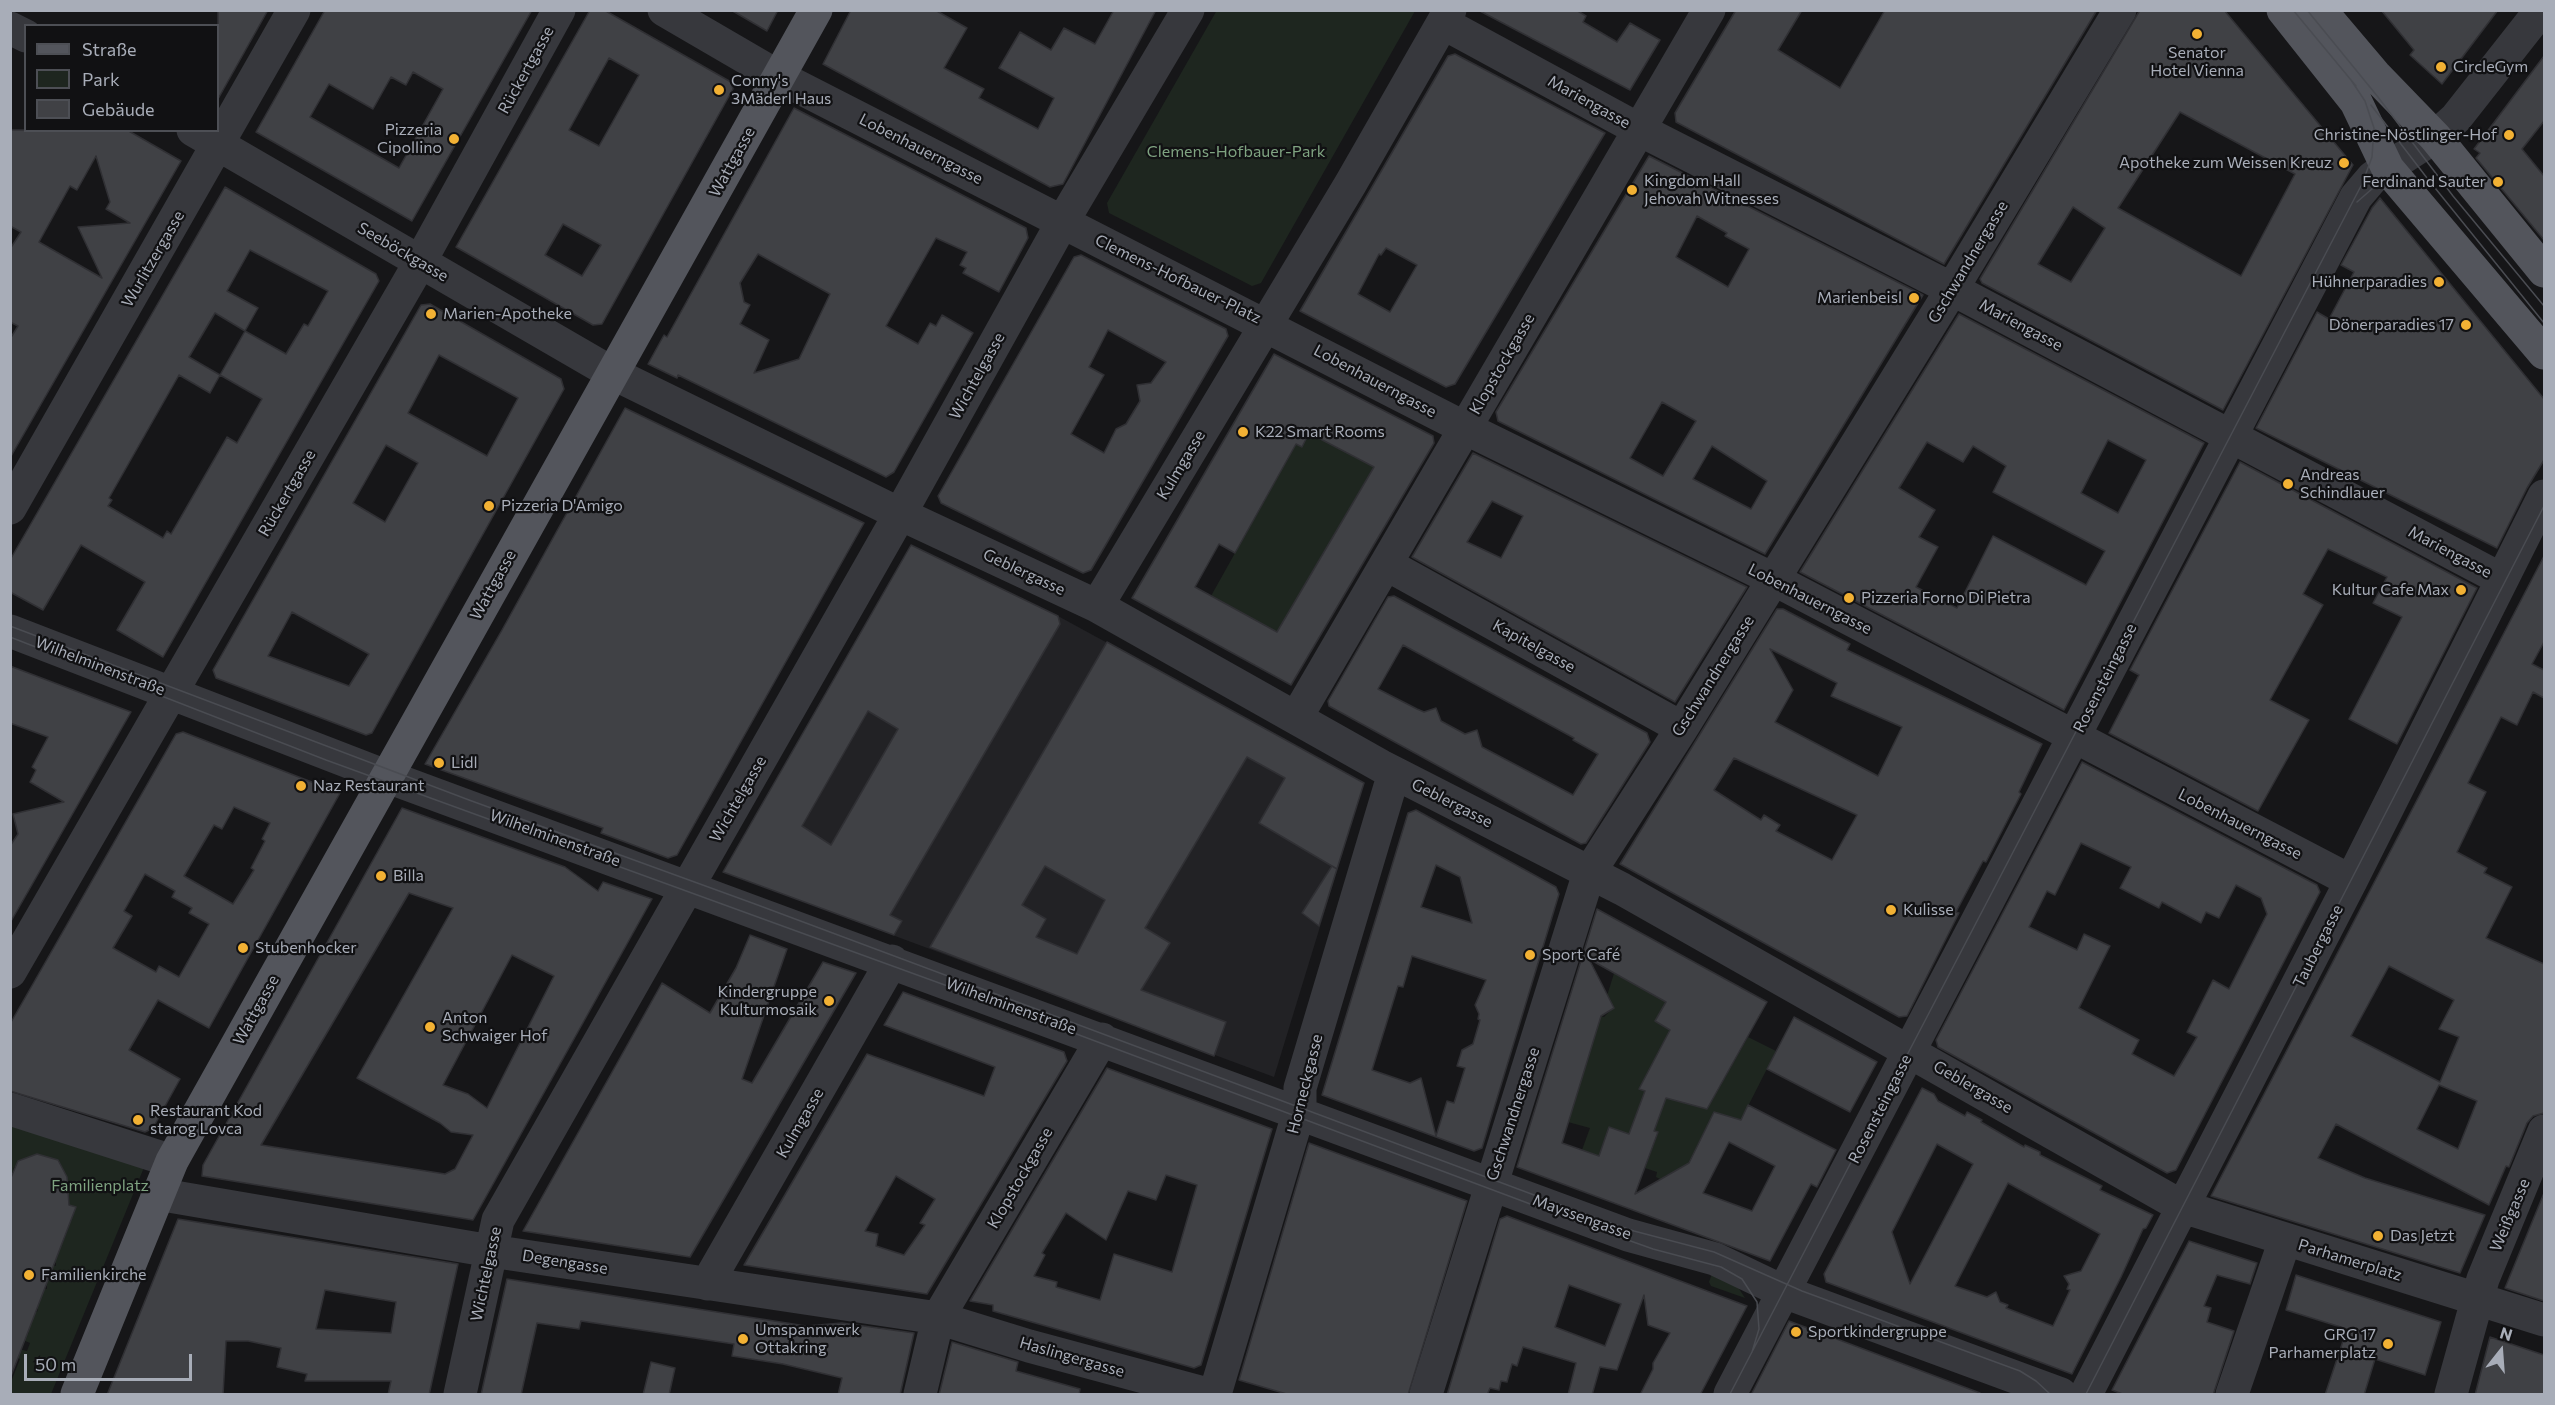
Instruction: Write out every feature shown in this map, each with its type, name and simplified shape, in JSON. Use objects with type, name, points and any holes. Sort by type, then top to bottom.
[{"type":"main road","name":"Wattgasse","points":[[172,1161],[816,10]]},
{"type":"main road","points":[[2283,10],[2356,102],[2388,169],[2544,353]]},
{"type":"main road","points":[[2320,10],[2375,75],[2435,137],[2544,271]]},
{"type":"main road","points":[[77,1395],[172,1161]]},
{"type":"street","name":"Wurlitzergasse","points":[[219,119],[294,10]]},
{"type":"street","name":"Rückertgasse","points":[[10,972],[420,262],[559,10]]},
{"type":"street","name":"Lobenhauerngasse","points":[[664,10],[779,77],[1063,221]]},
{"type":"street","points":[[1063,221],[1188,10]]},
{"type":"street","name":"Klopstockgasse","points":[[1296,718],[1709,10]]},
{"type":"street","name":"Gschwandnergasse","points":[[1426,1395],[1589,873],[1682,728],[1952,289],[2120,10]]},
{"type":"street","name":"Rosensteingasse","points":[[1730,1395],[2356,197],[2368,182],[2435,137],[2462,111],[2541,10]]},
{"type":"street","name":"Clemens-Hofbauer-Platz","points":[[1063,221],[1265,324],[1351,183],[1447,17]]},
{"type":"street","name":"Mariengasse","points":[[1447,17],[1638,129],[1952,289],[2501,579]]},
{"type":"street","points":[[10,28],[24,35]]},
{"type":"street","name":"Wurlitzergasse","points":[[10,508],[206,138]]},
{"type":"street","name":"Seeböckgasse","points":[[206,138],[612,373]]},
{"type":"street","name":"Wichtelgasse","points":[[460,1395],[498,1220],[900,514],[1063,221]]},
{"type":"street","name":"Lobenhauerngasse","points":[[1265,324],[1465,428],[1773,579],[2351,881]]},
{"type":"street","name":"Kulmgasse","points":[[1097,606],[1265,324]]},
{"type":"street","name":"Geblergasse","points":[[612,373],[900,514],[1097,606],[1394,773],[1622,889],[2183,1207],[2285,1240]]},
{"type":"street","name":"Taubergasse","points":[[2086,1395],[2499,591],[2501,579],[2544,496]]},
{"type":"street","name":"Kapitelgasse","points":[[1386,564],[1682,728]]},
{"type":"street","name":"Wilhelminenstraße","points":[[10,631],[388,777],[1102,1039]]},
{"type":"street","name":"Horneckgasse","points":[[1215,1395],[1299,1112],[1300,1088],[1394,773]]},
{"type":"street","name":"Kulmgasse","points":[[707,1284],[892,962]]},
{"type":"street","name":"Klopstockgasse","points":[[920,1395],[938,1318],[1102,1039]]},
{"type":"street","name":"Mayssengasse","points":[[1102,1039],[1628,1235],[1715,1258],[1784,1292],[2061,1395]]},
{"type":"street","points":[[10,1109],[172,1161]]},
{"type":"street","name":"Weißgasse","points":[[2477,1299],[2483,1279],[2544,1131]]},
{"type":"street","name":"Degengasse","points":[[157,1194],[491,1251],[938,1318]]},
{"type":"street","name":"Parhamerplatz","points":[[2232,1395],[2285,1240],[2477,1299]]},
{"type":"street","points":[[2451,1395],[2477,1299],[2544,1320]]},
{"type":"street","name":"Haslingergasse","points":[[938,1318],[1207,1395]]},
{"type":"shaded area","points":[[880,602],[1058,616],[1364,783],[1274,1077],[723,872]]},
{"type":"green space","name":"Clemens-Hofbauer-Park","points":[[1217,10],[1415,11],[1261,283],[1252,286],[1109,213],[1107,203]]},
{"type":"green space","points":[[1309,433],[1348,453],[1383,451],[1277,632],[1211,596],[1296,444],[1302,447]]},
{"type":"green space","points":[[1616,967],[1666,1002],[1655,1021],[1671,1030],[1639,1089],[1645,1091],[1629,1134],[1609,1127],[1599,1156],[1582,1150],[1590,1128],[1568,1122],[1600,1016],[1604,1017],[1613,1006],[1606,999]]},
{"type":"green space","points":[[1748,1037],[1776,1051],[1741,1120],[1706,1128],[1689,1163],[1712,1175],[1674,1172],[1665,1176],[1664,1181],[1656,1177],[1657,1172],[1645,1168],[1658,1133],[1654,1131],[1666,1098],[1707,1109]]},
{"type":"green space","name":"Familienplatz","points":[[11,1124],[145,1165],[51,1394],[11,1394],[11,1382],[20,1359],[16,1357],[19,1349],[27,1351],[30,1343],[23,1340],[25,1334],[29,1333],[26,1332],[34,1311],[37,1312],[38,1309],[35,1308],[43,1288],[47,1289],[44,1285],[52,1265],[56,1266],[53,1262],[76,1207],[61,1202],[68,1188],[31,1156],[16,1168],[14,1167],[11,1180]]},
{"type":"green space","points":[[1713,1271],[1736,1284],[1745,1298],[1711,1286],[1709,1282]]},
{"type":"building","points":[[218,10],[268,10],[219,97],[219,24]]},
{"type":"building","points":[[325,10],[532,10],[412,221],[256,132]],"holes":[[[413,72],[443,89],[399,168],[310,117],[329,84],[373,109],[391,77],[406,85]]]},
{"type":"building","points":[[590,10],[604,10],[731,82],[733,89],[602,324],[593,325],[456,247]],"holes":[[[609,58],[639,75],[599,146],[569,130]],[[563,224],[601,245],[582,276],[545,255]]]},
{"type":"building","points":[[731,10],[778,10],[767,31]]},
{"type":"building","points":[[851,10],[935,10],[967,28],[944,68],[984,89],[979,98],[1038,129],[1054,98],[999,68],[1020,32],[1051,50],[1064,28],[1095,44],[1114,10],[1156,10],[1063,184],[1050,187],[823,64]]},
{"type":"building","points":[[1478,10],[1576,10],[1586,16],[1583,22],[1617,42],[1630,23],[1660,40],[1630,90]]},
{"type":"building","points":[[1736,10],[1802,10],[1778,50],[1840,88],[1885,10],[2097,10],[1944,264],[1676,122],[1675,113]]},
{"type":"building","points":[[2140,10],[2224,10],[2353,165],[2223,410],[1982,283],[1980,279]],"holes":[[[2180,112],[2295,174],[2241,276],[2118,208]],[[2073,207],[2105,228],[2071,282],[2038,264]]]},
{"type":"building","points":[[2381,10],[2498,10],[2442,84],[2410,55],[2414,50]]},
{"type":"building","points":[[1455,54],[1605,133],[1455,384],[1446,387],[1300,311],[1448,56]],"holes":[[[1386,248],[1417,265],[1390,312],[1358,294],[1379,254],[1381,255]]]},
{"type":"building","name":"Christine-Nöstlinger-Hof","points":[[2544,56],[2544,121],[2522,149],[2544,176],[2544,240],[2476,158],[2480,153],[2474,149]]},
{"type":"building","points":[[794,108],[1026,228],[1028,238],[999,292],[963,273],[966,268],[960,265],[967,252],[936,238],[886,326],[918,344],[930,323],[936,326],[942,315],[973,333],[894,472],[886,477],[678,375],[677,378],[648,364],[664,335],[667,337]],"holes":[[[758,254],[830,294],[799,359],[754,373],[769,340],[740,324],[750,305],[744,302],[740,283]]]},
{"type":"building","points":[[10,130],[130,132],[181,161],[10,458],[10,339],[18,326],[10,322],[10,249],[21,232],[10,226]],"holes":[[[96,156],[110,202],[106,209],[130,223],[78,227],[102,278],[39,242],[70,186],[77,190]]]},
{"type":"building","points":[[1649,156],[1923,295],[1765,554],[1498,421],[1496,412]],"holes":[[[1697,216],[1727,233],[1725,236],[1749,249],[1728,287],[1676,257]],[[1662,402],[1696,421],[1663,476],[1630,458]],[[1712,446],[1767,481],[1751,509],[1693,479]]]},
{"type":"building","points":[[225,187],[376,274],[379,281],[163,657],[117,630],[145,582],[81,545],[43,610],[10,592],[10,560]],"holes":[[[250,250],[328,291],[308,326],[304,324],[286,354],[245,331],[258,308],[227,291]],[[215,313],[245,331],[220,375],[189,357]],[[179,375],[210,393],[220,375],[262,399],[237,443],[227,437],[171,534],[167,531],[163,538],[108,506],[112,500],[109,498]]]},
{"type":"building","points":[[2380,198],[2544,399],[2544,460],[2527,488],[2497,548],[2256,428],[2317,312],[2329,319],[2354,272],[2341,265],[2372,208]]},
{"type":"building","points":[[1081,255],[1226,329],[1228,336],[1091,570],[1083,573],[941,503],[938,496],[1074,257]],"holes":[[[1108,330],[1166,362],[1151,383],[1137,385],[1140,401],[1126,424],[1116,429],[1104,453],[1071,434],[1104,375],[1089,367]]]},
{"type":"building","points":[[430,304],[561,379],[564,389],[372,733],[366,735],[216,678],[213,670],[421,305]],"holes":[[[439,355],[518,398],[487,456],[408,413]],[[386,445],[418,463],[385,522],[353,503]],[[292,612],[369,654],[349,686],[268,656]]]},
{"type":"building","points":[[1959,314],[2204,443],[2064,710],[1800,572]],"holes":[[[2108,440],[2146,460],[2118,513],[2081,493]],[[1927,442],[1963,462],[1973,446],[2006,466],[1993,492],[2105,551],[2086,585],[1993,536],[1957,608],[1916,587],[1938,547],[1919,537],[1935,510],[1899,488]]]},
{"type":"building","points":[[1274,354],[1433,436],[1434,443],[1291,685],[1132,598]],"holes":[[[1309,433],[1374,467],[1277,632],[1195,587],[1219,544],[1235,553],[1296,444],[1302,447]]]},
{"type":"building","points":[[625,408],[864,523],[677,855],[668,858],[601,833],[603,828],[425,764]]},
{"type":"building","points":[[1473,453],[1747,587],[1675,702],[1412,557]],"holes":[[[1492,501],[1523,516],[1501,558],[1467,542]]]},
{"type":"building","points":[[2240,462],[2477,588],[2397,744],[2349,719],[2402,617],[2373,603],[2387,577],[2328,549],[2303,594],[2323,605],[2270,700],[2309,720],[2258,811],[2109,733],[2139,675],[2130,670]]},
{"type":"building","points":[[911,545],[1058,616],[1060,624],[890,915],[902,921],[894,935],[723,872]],"holes":[[[868,711],[898,729],[831,845],[802,826]]]},
{"type":"building","points":[[2544,556],[2544,642],[2532,664],[2544,670],[2544,698],[2533,692],[2517,725],[2501,717],[2468,783],[2486,792],[2457,852],[2487,868],[2484,873],[2512,887],[2486,938],[2544,964],[2544,1113],[2533,1116],[2527,1123],[2509,1167],[2506,1166],[2489,1205],[2336,1124],[2318,1158],[2365,1178],[2485,1215],[2460,1273],[2211,1196]],"holes":[[[2389,966],[2454,1000],[2439,1029],[2459,1037],[2440,1082],[2351,1036]],[[2439,1085],[2477,1101],[2458,1149],[2417,1129]]]},
{"type":"building","points":[[1394,596],[1647,733],[1650,742],[1586,843],[1581,844],[1329,706],[1328,701],[1388,597]],"holes":[[[1403,645],[1574,738],[1573,740],[1598,754],[1573,795],[1482,747],[1477,730],[1465,734],[1441,721],[1436,708],[1424,712],[1378,689]]]},
{"type":"building","points":[[1777,609],[1783,609],[1850,644],[1847,650],[2042,744],[2019,792],[2021,794],[1986,862],[1983,861],[1956,912],[1959,913],[1907,1016],[1899,1017],[1620,864]],"holes":[[[1770,649],[1837,683],[1831,696],[1902,727],[1878,776],[1775,722],[1793,690]],[[1734,758],[1857,815],[1832,860],[1776,831],[1780,825],[1764,815],[1761,820],[1714,790]]]},
{"type":"building","points":[[1107,642],[1364,783],[1319,926],[1302,913],[1332,866],[1259,823],[1285,778],[1247,757],[1145,928],[1170,943],[1141,990],[1226,1022],[1214,1056],[930,947]],"holes":[[[1045,866],[1105,900],[1077,954],[1036,937],[1046,919],[1022,905]]]},
{"type":"building","points":[[10,666],[131,712],[10,923],[10,846],[18,834],[13,814],[64,802],[30,782],[36,770],[32,767],[48,737],[10,723]]},
{"type":"building","points":[[183,732],[340,793],[209,1028],[158,1000],[129,1050],[180,1079],[153,1128],[145,1132],[10,1091],[10,1024],[176,734]],"holes":[[[234,807],[270,823],[262,839],[265,841],[251,868],[254,870],[233,904],[184,876],[214,825],[222,829]],[[145,874],[175,891],[172,897],[192,908],[189,913],[209,924],[179,977],[159,966],[156,972],[113,948],[132,916],[124,911]]]},
{"type":"building","points":[[2082,762],[2317,885],[2320,892],[2176,1170],[2167,1173],[1938,1047],[1936,1040]],"holes":[[[2081,843],[2131,867],[2120,888],[2159,908],[2162,902],[2201,923],[2206,912],[2219,918],[2236,885],[2261,898],[2267,914],[2229,989],[2213,980],[2187,1032],[2197,1037],[2174,1076],[2132,1054],[2139,1040],[2079,1008],[2110,946],[2084,934],[2077,950],[2029,927],[2047,891],[2055,895]]]},
{"type":"building","name":"Anton Schwaiger Hof","points":[[402,808],[565,867],[598,891],[603,882],[652,899],[473,1220],[202,1176],[203,1165]],"holes":[[[409,893],[453,908],[357,1078],[440,1123],[451,1132],[473,1135],[455,1169],[445,1174],[261,1145]],[[512,955],[554,976],[487,1108],[468,1094],[443,1085]]]},
{"type":"building","points":[[1416,810],[1556,887],[1559,894],[1482,1148],[1474,1151],[1322,1095],[1408,813]],"holes":[[[1436,865],[1460,877],[1472,923],[1421,907]],[[1412,956],[1486,980],[1475,1005],[1480,1020],[1473,1044],[1462,1050],[1457,1066],[1465,1068],[1454,1103],[1447,1101],[1436,1136],[1421,1078],[1410,1083],[1372,1070],[1398,986],[1403,987]]]},
{"type":"building","points":[[1597,909],[1767,1002],[1707,1109],[1666,1098],[1654,1131],[1658,1132],[1635,1194],[1689,1163],[1714,1112],[1741,1120],[1748,1105],[1836,1150],[1817,1187],[1811,1184],[1770,1261],[1517,1167]],"holes":[[[1589,959],[1666,1002],[1655,1021],[1670,1030],[1639,1089],[1645,1091],[1629,1134],[1609,1127],[1599,1156],[1562,1143],[1601,1016],[1614,1008]],[[1729,1142],[1775,1166],[1752,1211],[1703,1193]]]},
{"type":"building","points":[[750,935],[787,949],[742,1079],[752,1083],[823,962],[856,973],[690,1257],[523,1231],[662,983],[710,1013],[736,968]]},
{"type":"building","points":[[903,992],[1064,1052],[1067,1061],[927,1294],[744,1265],[867,1054],[984,1096],[995,1067],[884,1025]],"holes":[[[896,1176],[935,1199],[920,1223],[925,1225],[904,1255],[876,1246],[878,1234],[865,1231]]]},
{"type":"building","points":[[1794,1017],[1877,1062],[1850,1112],[1767,1069]]},
{"type":"building","points":[[1107,1068],[1272,1129],[1201,1365],[1194,1368],[993,1311],[993,1305],[970,1301]],"holes":[[[1166,1175],[1197,1185],[1172,1272],[1114,1254],[1100,1300],[1056,1287],[1057,1282],[1034,1276],[1045,1255],[1042,1253],[1066,1213],[1106,1240],[1128,1191],[1156,1200]]]},
{"type":"building","points":[[1922,1088],[1934,1094],[1938,1101],[1965,1116],[1967,1112],[2024,1147],[2025,1145],[2040,1152],[2040,1155],[2102,1186],[2100,1190],[2153,1215],[2146,1228],[2143,1229],[2072,1374],[1826,1282],[1824,1274]],"holes":[[[1937,1144],[1973,1164],[1910,1284],[1892,1232]],[[2008,1183],[2100,1234],[2081,1271],[2064,1276],[2069,1284],[2067,1289],[2070,1290],[2053,1326],[2006,1308],[2008,1305],[2000,1302],[1996,1292],[1987,1297],[1955,1286]]]},
{"type":"building","points":[[1309,1143],[1467,1201],[1408,1395],[1290,1395],[1239,1380]]},
{"type":"building","name":"Familienkirche","points":[[37,1154],[58,1160],[67,1177],[69,1205],[76,1207],[11,1376],[10,1180],[18,1161]]},
{"type":"building","points":[[2544,1193],[2544,1301],[2505,1288]]},
{"type":"building","points":[[1507,1216],[1747,1306],[1700,1395],[1640,1395],[1653,1369],[1653,1363],[1670,1333],[1648,1325],[1644,1295],[1617,1370],[1600,1367],[1592,1395],[1568,1395],[1576,1363],[1523,1347],[1517,1366],[1512,1364],[1507,1382],[1501,1381],[1499,1390],[1490,1388],[1487,1395],[1447,1395],[1500,1219]],"holes":[[[1569,1285],[1621,1304],[1605,1346],[1555,1327]]]},
{"type":"building","points":[[178,1219],[458,1264],[429,1395],[388,1395],[391,1381],[305,1381],[307,1374],[277,1367],[281,1348],[248,1341],[226,1341],[223,1395],[107,1395]],"holes":[[[325,1290],[396,1302],[391,1333],[316,1329]]]},
{"type":"building","points":[[2189,1241],[2257,1263],[2250,1284],[2217,1275],[2204,1306],[2211,1308],[2207,1322],[2234,1331],[2213,1395],[2125,1395],[2112,1390]]},
{"type":"building","name":"GRG 17 Parhamerplatz","points":[[2296,1275],[2441,1322],[2425,1375],[2375,1359],[2364,1395],[2325,1395],[2347,1329],[2286,1310]]},
{"type":"building","points":[[507,1279],[806,1326],[842,1323],[914,1333],[900,1395],[838,1395],[842,1378],[783,1364],[732,1356],[734,1344],[581,1321],[579,1329],[537,1323],[521,1395],[481,1395]]},
{"type":"building","points":[[1789,1321],[1980,1393],[1980,1395],[1751,1395]]},
{"type":"building","points":[[2490,1337],[2544,1355],[2544,1395],[2475,1395]]},
{"type":"building","points":[[952,1342],[1018,1362],[1016,1371],[1080,1389],[1079,1395],[939,1395]]},
{"type":"building","points":[[651,1362],[675,1368],[669,1395],[643,1395]]},
{"type":"tram line","points":[[2293,10],[2356,86]]},
{"type":"tram line","points":[[2307,10],[2378,97],[2453,196],[2544,306]]},
{"type":"tram line","points":[[1730,1394],[2362,184],[2372,157],[2374,128],[2365,101],[2351,80]]},
{"type":"tram line","points":[[2371,105],[2544,323]]},
{"type":"tram line","points":[[2357,202],[2373,188],[2389,182],[2410,180],[2434,186]]},
{"type":"tram line","points":[[2086,1394],[2544,506]]},
{"type":"tram line","points":[[10,626],[469,800],[755,904],[1593,1217],[1634,1231],[1714,1252],[1802,1291],[2020,1371],[2050,1394]]},
{"type":"tram line","points":[[10,637],[326,760],[975,996],[1597,1229],[1653,1249],[1721,1267],[1742,1279],[1757,1302],[1759,1329],[1752,1352]]},
{"type":"place","name":"Senator Hotel Vienna","points":[[2197,34]]},
{"type":"place","name":"CircleGym","points":[[2441,67]]},
{"type":"place","name":"Conny's 3Mäderl Haus","points":[[719,90]]},
{"type":"place","name":"Christine-Nöstlinger-Hof","points":[[2509,135]]},
{"type":"place","name":"Pizzeria Cipollino","points":[[454,139]]},
{"type":"place","name":"Apotheke zum Weissen Kreuz","points":[[2344,163]]},
{"type":"place","name":"Ferdinand Sauter","points":[[2498,182]]},
{"type":"place","name":"Kingdom Hall Jehovah Witnesses","points":[[1632,190]]},
{"type":"place","name":"Hühnerparadies","points":[[2439,282]]},
{"type":"place","name":"Marienbeisl","points":[[1914,298]]},
{"type":"place","name":"Marien-Apotheke","points":[[431,314]]},
{"type":"place","name":"Dönerparadies 17","points":[[2466,325]]},
{"type":"place","name":"K22 Smart Rooms","points":[[1243,432]]},
{"type":"place","name":"Andreas Schindlauer","points":[[2288,484]]},
{"type":"place","name":"Pizzeria D'Amigo","points":[[489,506]]},
{"type":"place","name":"Kultur Cafe Max","points":[[2461,590]]},
{"type":"place","name":"Pizzeria Forno Di Pietra","points":[[1849,598]]},
{"type":"place","name":"Lidl","points":[[439,763]]},
{"type":"place","name":"Naz Restaurant","points":[[301,786]]},
{"type":"place","name":"Billa","points":[[381,876]]},
{"type":"place","name":"Kulisse","points":[[1891,910]]},
{"type":"place","name":"Stubenhocker","points":[[243,948]]},
{"type":"place","name":"Sport Café","points":[[1530,955]]},
{"type":"place","name":"Kindergruppe Kulturmosaik","points":[[829,1001]]},
{"type":"place","name":"Anton Schwaiger Hof","points":[[430,1027]]},
{"type":"place","name":"Restaurant Kod starog Lovca","points":[[138,1120]]},
{"type":"place","name":"Das Jetzt","points":[[2378,1236]]},
{"type":"place","name":"Familienkirche","points":[[29,1275]]},
{"type":"place","name":"Sportkindergruppe","points":[[1796,1332]]},
{"type":"place","name":"Umspannwerk Ottakring","points":[[743,1339]]},
{"type":"place","name":"GRG 17 Parhamerplatz","points":[[2388,1344]]}]
